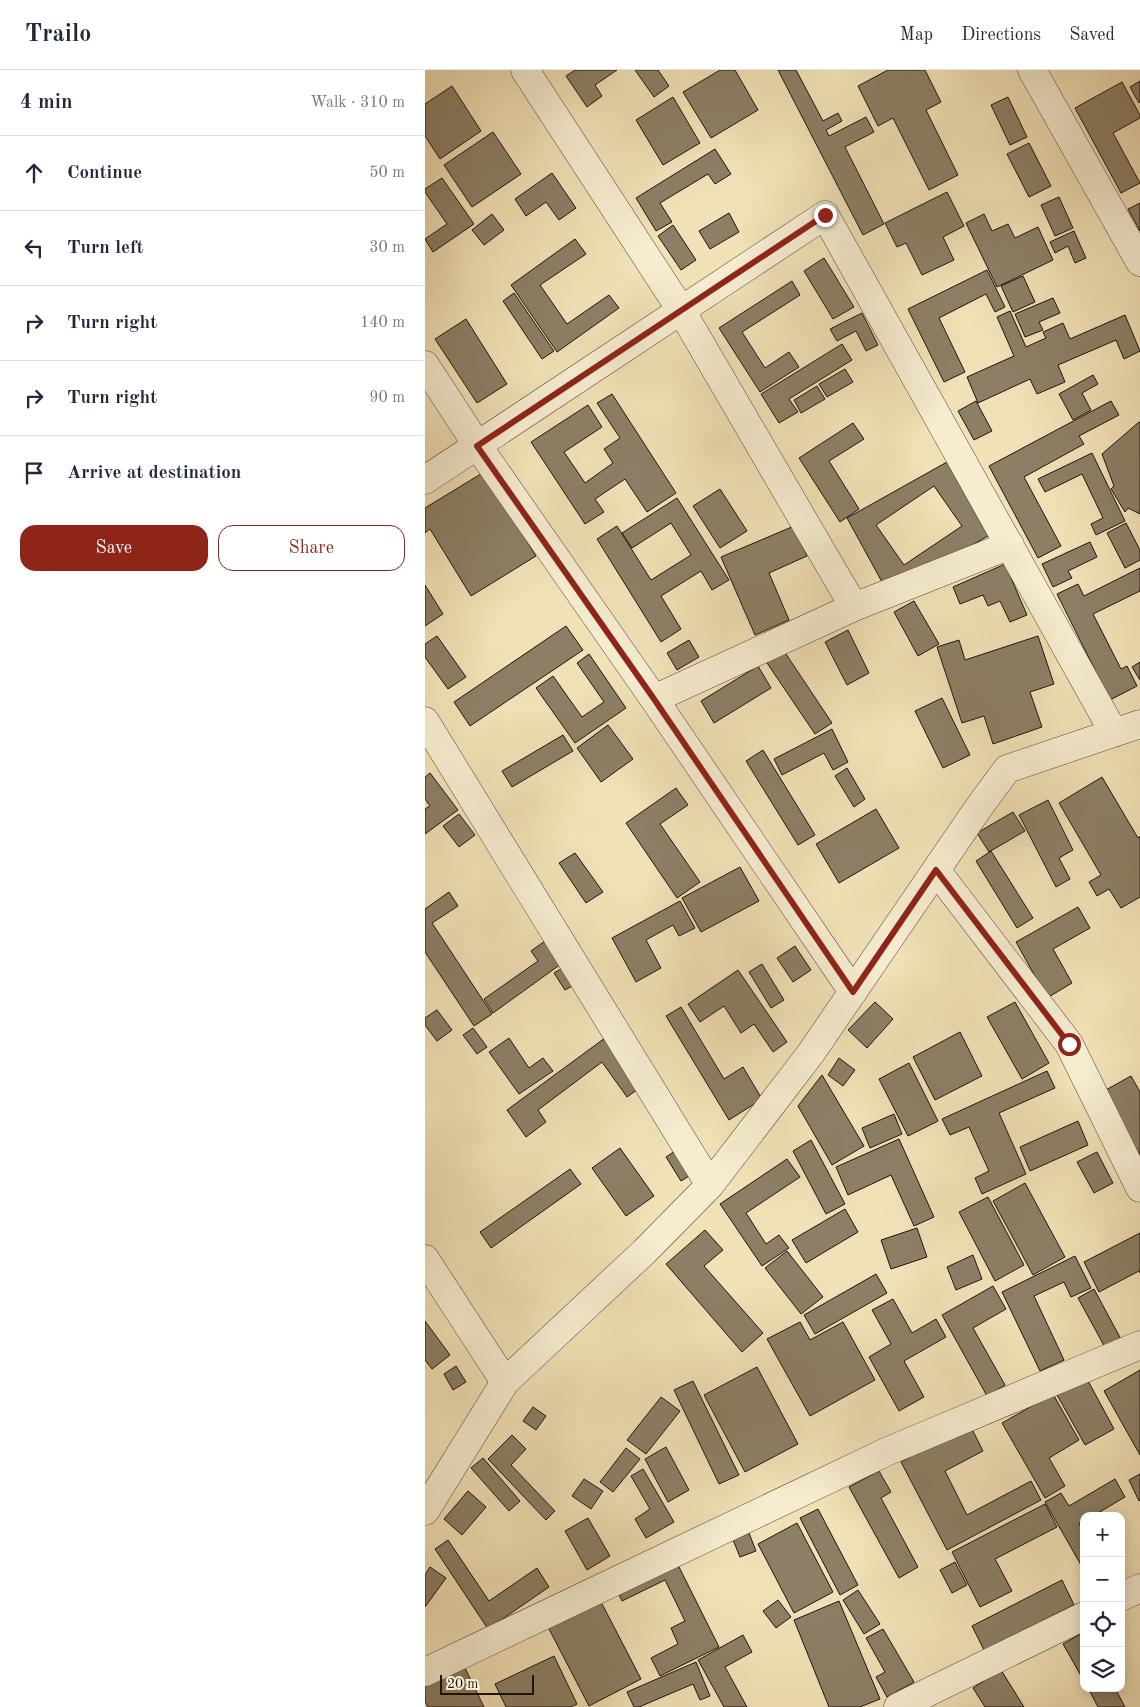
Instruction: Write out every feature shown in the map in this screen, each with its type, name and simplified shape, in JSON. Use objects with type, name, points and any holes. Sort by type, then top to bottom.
[{"type":"street","points":[[525,70],[681,310],[854,607]]},
{"type":"street","points":[[1032,70],[1140,262]]},
{"type":"street","points":[[425,480],[825,215],[1114,732]]},
{"type":"street","points":[[425,365],[477,446],[654,699],[853,992]]},
{"type":"street","points":[[654,699],[854,607],[1010,546]]},
{"type":"street","points":[[425,721],[710,1185]]},
{"type":"street","points":[[425,1511],[505,1382],[645,1251],[710,1185],[811,1053],[1007,769],[1140,724]]},
{"type":"street","points":[[936,870],[1069,1044],[1140,1188]]},
{"type":"street","points":[[425,1260],[505,1382]]},
{"type":"street","points":[[425,1672],[886,1452],[1140,1345]]},
{"type":"street","points":[[1125,1596],[1140,1588]]},
{"type":"street","points":[[898,1707],[1080,1618]]},
{"type":"building","points":[[575,70],[617,70],[595,85],[602,96],[587,107],[566,76]]},
{"type":"building","points":[[635,70],[658,70],[669,86],[654,97]]},
{"type":"building","points":[[720,70],[735,70],[758,110],[711,138],[683,92]]},
{"type":"building","points":[[778,70],[796,70],[823,121],[838,113],[842,121],[826,130],[829,136],[866,117],[874,132],[845,147],[884,224],[863,235]]},
{"type":"building","points":[[888,70],[925,70],[941,102],[926,110],[958,175],[929,190],[893,118],[878,126],[858,86]]},
{"type":"building","points":[[1140,81],[1140,102],[1139,103],[1130,87]]},
{"type":"building","points":[[1122,82],[1140,118],[1113,133],[1140,183],[1121,193],[1075,108]]},
{"type":"building","points":[[452,86],[481,131],[440,159],[425,136],[425,104]]},
{"type":"building","points":[[673,97],[700,143],[663,165],[636,120]]},
{"type":"building","points":[[1008,97],[1027,137],[1010,145],[991,105]]},
{"type":"building","points":[[493,132],[521,174],[472,207],[444,165]]},
{"type":"building","points":[[1029,143],[1051,186],[1029,197],[1007,154]]},
{"type":"building","points":[[715,149],[731,174],[715,184],[708,174],[660,203],[672,222],[656,231],[636,198]]},
{"type":"building","points":[[552,173],[576,208],[559,220],[546,202],[526,216],[515,199]]},
{"type":"building","points":[[442,178],[474,224],[433,252],[425,239],[447,224],[425,192],[425,189]]},
{"type":"building","points":[[947,192],[964,226],[943,237],[954,260],[922,275],[906,243],[897,247],[885,223]]},
{"type":"building","points":[[1059,197],[1073,228],[1055,236],[1041,205]]},
{"type":"building","points":[[1140,203],[1140,231],[1128,209]]},
{"type":"building","points":[[729,213],[739,232],[710,249],[699,231]]},
{"type":"building","points":[[492,214],[504,230],[484,245],[472,230]]},
{"type":"building","points":[[984,214],[992,231],[1008,224],[1015,238],[1038,227],[1053,260],[997,287],[966,223]]},
{"type":"building","points":[[673,225],[696,260],[681,270],[658,236]]},
{"type":"building","points":[[1074,231],[1086,258],[1075,263],[1068,246],[1055,253],[1050,242]]},
{"type":"building","points":[[575,239],[586,254],[540,285],[567,324],[609,295],[619,308],[557,352],[511,285]]},
{"type":"building","points":[[824,258],[854,307],[833,319],[804,271]]},
{"type":"building","points":[[987,270],[1005,307],[995,312],[986,294],[939,318],[965,372],[944,382],[908,309]]},
{"type":"building","points":[[1023,276],[1035,302],[1013,312],[1001,286]]},
{"type":"building","points":[[792,281],[800,295],[742,332],[765,368],[789,352],[799,367],[760,392],[719,328]]},
{"type":"building","points":[[514,293],[554,351],[542,359],[503,301]]},
{"type":"building","points":[[1053,298],[1060,313],[1039,322],[1043,330],[1025,337],[1015,314]]},
{"type":"building","points":[[1010,311],[1026,347],[1046,338],[1043,332],[1063,323],[1070,339],[1125,315],[1140,351],[1124,359],[1116,340],[1058,365],[1065,382],[1037,394],[1030,379],[978,403],[967,377],[1014,356],[997,317]]},
{"type":"building","points":[[862,313],[878,345],[866,351],[856,331],[837,341],[830,329]]},
{"type":"building","points":[[466,319],[507,384],[477,403],[435,339]]},
{"type":"building","points":[[842,344],[852,360],[789,399],[798,412],[779,423],[761,394]]},
{"type":"building","points":[[845,369],[853,382],[827,397],[819,384]]},
{"type":"building","points":[[1093,375],[1098,384],[1082,393],[1091,410],[1073,420],[1059,394]]},
{"type":"building","points":[[817,386],[825,399],[801,413],[794,400]]},
{"type":"building","points":[[612,394],[676,493],[647,512],[625,479],[595,499],[604,512],[585,524],[531,442],[588,405],[602,427],[564,452],[585,483],[613,463],[604,449],[620,438],[597,403]]},
{"type":"building","points":[[976,401],[992,431],[974,440],[958,411]]},
{"type":"building","points":[[1111,401],[1119,415],[1079,436],[1084,444],[1024,477],[1061,546],[1038,558],[989,466]]},
{"type":"building","points":[[1139,422],[1140,514],[1128,508],[1125,512],[1111,489],[1114,486],[1102,454]]},
{"type":"building","points":[[853,423],[864,439],[829,461],[859,509],[840,522],[799,458]]},
{"type":"building","points":[[1092,453],[1125,521],[1096,535],[1091,524],[1103,518],[1082,474],[1045,492],[1038,479]]},
{"type":"building","points":[[947,462],[988,536],[888,593],[847,518]],"holes":[[[934,486],[962,526],[904,565],[876,525]]]},
{"type":"building","points":[[484,472],[536,556],[471,596],[430,529],[425,533],[425,508]]},
{"type":"building","points":[[720,489],[747,531],[720,548],[693,506]]},
{"type":"building","points":[[677,498],[729,580],[712,590],[701,571],[661,596],[681,629],[661,642],[597,539],[617,526],[651,580],[691,555],[671,523],[632,548],[622,533]]},
{"type":"building","points":[[1126,523],[1140,550],[1140,560],[1125,568],[1107,533]]},
{"type":"building","points":[[794,526],[807,556],[769,573],[789,620],[755,635],[721,557]]},
{"type":"building","points":[[1090,542],[1097,557],[1068,571],[1072,578],[1053,587],[1042,564]]},
{"type":"building","points":[[1005,564],[1027,615],[1010,622],[1000,601],[988,606],[983,595],[960,604],[953,587]]},
{"type":"building","points":[[1140,568],[1140,591],[1093,614],[1121,669],[1127,666],[1137,686],[1110,700],[1057,594],[1078,584],[1084,596]]},
{"type":"building","points":[[425,585],[443,614],[425,626]]},
{"type":"building","points":[[914,601],[939,644],[918,656],[894,612]]},
{"type":"building","points":[[566,626],[583,650],[470,726],[454,702]]},
{"type":"building","points":[[848,630],[869,673],[847,685],[825,642]]},
{"type":"building","points":[[437,636],[466,677],[448,689],[425,657],[425,644]]},
{"type":"building","points":[[1038,636],[1054,684],[1030,692],[1042,727],[993,744],[984,716],[962,723],[937,647],[959,640],[965,660]]},
{"type":"building","points":[[689,640],[699,657],[677,670],[667,653]]},
{"type":"building","points":[[780,645],[832,723],[815,734],[763,657]]},
{"type":"building","points":[[589,654],[626,708],[575,743],[536,688],[553,676],[582,717],[604,702],[577,663]]},
{"type":"building","points":[[1140,662],[1140,680],[1132,667]]},
{"type":"building","points":[[758,666],[771,688],[714,723],[701,701]]},
{"type":"building","points":[[942,698],[970,755],[943,768],[915,711]]},
{"type":"building","points":[[608,725],[633,759],[601,782],[577,748]]},
{"type":"building","points":[[832,729],[848,762],[833,770],[824,753],[782,775],[774,759]]},
{"type":"building","points":[[563,735],[573,751],[512,787],[502,771]]},
{"type":"building","points":[[763,750],[815,835],[798,845],[746,761]]},
{"type":"building","points":[[847,768],[865,799],[854,807],[835,776]]},
{"type":"building","points":[[430,773],[458,810],[425,834],[425,809],[430,806],[425,799],[425,777]]},
{"type":"building","points":[[1102,777],[1138,838],[1140,836],[1140,897],[1121,908],[1109,889],[1097,896],[1089,882],[1101,875],[1059,803]]},
{"type":"building","points":[[676,788],[688,805],[660,824],[700,882],[677,898],[626,823]]},
{"type":"building","points":[[1048,800],[1073,850],[1059,858],[1070,879],[1056,887],[1019,815]]},
{"type":"building","points":[[876,809],[899,848],[839,883],[816,844]]},
{"type":"building","points":[[1013,812],[1025,831],[989,852],[977,833]]},
{"type":"building","points":[[459,814],[475,835],[459,847],[443,826]]},
{"type":"building","points":[[991,851],[1033,918],[1017,928],[976,861]]},
{"type":"building","points":[[575,853],[603,892],[586,903],[559,863]]},
{"type":"building","points":[[740,867],[759,901],[701,932],[682,898]]},
{"type":"building","points":[[449,892],[458,906],[432,923],[492,1014],[474,1026],[425,952],[425,909]]},
{"type":"building","points":[[680,901],[695,928],[679,936],[673,925],[646,940],[661,968],[636,982],[612,938]]},
{"type":"building","points":[[1078,907],[1090,928],[1053,949],[1072,983],[1047,998],[1016,942]]},
{"type":"building","points":[[545,941],[561,964],[493,1013],[484,999],[538,961],[531,951]]},
{"type":"building","points":[[795,946],[811,970],[793,982],[777,958]]},
{"type":"building","points":[[762,964],[784,1000],[771,1008],[749,972]]},
{"type":"building","points":[[564,967],[574,985],[565,990],[554,973]]},
{"type":"building","points":[[738,970],[787,1042],[773,1052],[754,1024],[741,1033],[724,1006],[700,1022],[688,1004]]},
{"type":"building","points":[[875,1002],[893,1019],[867,1048],[848,1030]]},
{"type":"building","points":[[1015,1002],[1049,1063],[1022,1079],[987,1017]]},
{"type":"building","points":[[681,1007],[724,1079],[743,1067],[762,1099],[729,1120],[666,1016]]},
{"type":"building","points":[[437,1010],[452,1030],[437,1041],[425,1025],[425,1018]]},
{"type":"building","points":[[473,1028],[487,1047],[477,1054],[463,1035]]},
{"type":"building","points":[[960,1032],[982,1076],[935,1100],[913,1057]]},
{"type":"building","points":[[609,1035],[645,1084],[627,1097],[602,1062],[538,1110],[546,1122],[526,1137],[507,1110]]},
{"type":"building","points":[[509,1038],[529,1068],[543,1058],[553,1071],[519,1094],[489,1052]]},
{"type":"building","points":[[839,1058],[855,1070],[843,1086],[828,1075]]},
{"type":"building","points":[[909,1063],[938,1121],[908,1136],[879,1079]]},
{"type":"building","points":[[1047,1071],[1055,1088],[999,1113],[1026,1174],[982,1194],[975,1178],[989,1171],[969,1127],[950,1135],[942,1119]]},
{"type":"building","points":[[822,1075],[864,1146],[832,1165],[798,1106]]},
{"type":"building","points":[[1131,1076],[1140,1092],[1140,1155],[1104,1091]]},
{"type":"building","points":[[894,1114],[902,1134],[870,1148],[862,1128]]},
{"type":"building","points":[[1078,1121],[1088,1145],[1030,1171],[1020,1147]]},
{"type":"building","points":[[899,1139],[934,1217],[914,1226],[891,1175],[848,1195],[836,1167]]},
{"type":"building","points":[[811,1140],[845,1204],[826,1214],[793,1151]]},
{"type":"building","points":[[620,1148],[654,1196],[626,1216],[592,1168]]},
{"type":"building","points":[[678,1149],[694,1173],[681,1181],[666,1157]]},
{"type":"building","points":[[1097,1152],[1113,1183],[1094,1193],[1077,1162]]},
{"type":"building","points":[[787,1159],[800,1177],[746,1213],[766,1244],[779,1235],[789,1248],[762,1266],[720,1204]]},
{"type":"building","points":[[570,1169],[581,1184],[491,1248],[480,1232]]},
{"type":"building","points":[[1025,1183],[1065,1257],[1033,1275],[993,1201]]},
{"type":"building","points":[[988,1197],[1024,1265],[995,1281],[959,1212]]},
{"type":"building","points":[[845,1209],[858,1232],[806,1263],[792,1240]]},
{"type":"building","points":[[917,1228],[927,1257],[891,1269],[881,1240]]},
{"type":"building","points":[[705,1230],[723,1250],[704,1266],[763,1333],[742,1352],[666,1264]]},
{"type":"building","points":[[1140,1233],[1140,1273],[1139,1271],[1099,1292],[1084,1262]]},
{"type":"building","points":[[787,1251],[823,1297],[801,1314],[765,1268]]},
{"type":"building","points":[[973,1255],[982,1279],[956,1290],[947,1267]]},
{"type":"building","points":[[1075,1256],[1091,1288],[1071,1297],[1064,1282],[1034,1296],[1064,1360],[1040,1371],[1002,1292]]},
{"type":"building","points":[[876,1274],[887,1293],[815,1334],[804,1315]]},
{"type":"building","points":[[993,1286],[1006,1309],[973,1328],[1005,1385],[987,1396],[942,1315]]},
{"type":"building","points":[[1094,1289],[1123,1343],[1107,1351],[1078,1298]]},
{"type":"building","points":[[893,1299],[912,1333],[936,1319],[946,1337],[904,1361],[924,1397],[899,1411],[869,1357],[891,1344],[872,1310]]},
{"type":"building","points":[[425,1321],[450,1355],[432,1369],[425,1360]]},
{"type":"building","points":[[800,1322],[810,1340],[843,1322],[875,1380],[810,1416],[767,1339]]},
{"type":"building","points":[[456,1366],[466,1382],[453,1390],[444,1374]]},
{"type":"building","points":[[757,1367],[798,1444],[745,1472],[704,1395]]},
{"type":"building","points":[[1140,1370],[1140,1455],[1104,1391]]},
{"type":"building","points":[[1087,1379],[1114,1429],[1085,1445],[1057,1395]]},
{"type":"building","points":[[693,1381],[739,1475],[719,1484],[674,1390]]},
{"type":"building","points":[[1053,1394],[1079,1440],[1049,1458],[1065,1486],[1045,1498],[1002,1423]]},
{"type":"building","points":[[661,1397],[680,1411],[646,1454],[627,1440]]},
{"type":"building","points":[[533,1407],[546,1416],[536,1430],[523,1421]]},
{"type":"building","points":[[970,1425],[983,1451],[945,1471],[967,1515],[1031,1481],[1041,1500],[947,1550],[901,1462]]},
{"type":"building","points":[[512,1435],[526,1449],[511,1465],[555,1511],[546,1520],[488,1459]]},
{"type":"building","points":[[666,1447],[689,1490],[668,1502],[645,1459]]},
{"type":"building","points":[[626,1448],[640,1459],[613,1492],[600,1482]]},
{"type":"building","points":[[483,1458],[520,1501],[509,1511],[471,1468]]},
{"type":"building","points":[[643,1469],[674,1522],[646,1538],[635,1519],[650,1509],[631,1476]]},
{"type":"building","points":[[879,1471],[891,1492],[881,1498],[918,1567],[899,1578],[849,1487]]},
{"type":"building","points":[[1140,1474],[1140,1500],[1139,1501],[1129,1480]]},
{"type":"building","points":[[584,1479],[603,1491],[591,1509],[572,1496]]},
{"type":"building","points":[[1115,1479],[1125,1497],[1100,1512],[1080,1512],[1080,1563],[1045,1502],[1061,1493],[1069,1506]]},
{"type":"building","points":[[468,1491],[486,1507],[462,1535],[444,1519]]},
{"type":"building","points":[[1045,1504],[1057,1527],[995,1559],[1012,1591],[980,1607],[952,1552]]},
{"type":"building","points":[[818,1509],[858,1585],[840,1595],[800,1518]]},
{"type":"building","points":[[588,1518],[610,1556],[587,1570],[565,1531]]},
{"type":"building","points":[[797,1523],[833,1592],[794,1613],[758,1544]]},
{"type":"building","points":[[749,1533],[756,1551],[740,1557],[733,1540]]},
{"type":"building","points":[[448,1540],[489,1601],[537,1568],[549,1587],[488,1629],[435,1549]]},
{"type":"building","points":[[674,1557],[719,1647],[660,1676],[651,1658],[678,1644],[671,1628],[685,1621],[665,1580],[622,1601],[615,1586]]},
{"type":"building","points":[[955,1562],[967,1585],[952,1593],[940,1570]]},
{"type":"building","points":[[430,1567],[446,1578],[425,1607],[425,1575]]},
{"type":"building","points":[[1062,1580],[1074,1605],[984,1650],[972,1626]]},
{"type":"building","points":[[858,1590],[880,1624],[864,1634],[843,1600]]},
{"type":"building","points":[[600,1600],[641,1679],[589,1706],[548,1627]]},
{"type":"building","points":[[778,1600],[791,1617],[776,1628],[763,1611]]},
{"type":"building","points":[[839,1601],[880,1699],[860,1707],[829,1707],[794,1620]]},
{"type":"building","points":[[883,1629],[914,1682],[887,1697],[876,1677],[885,1672],[866,1638]]},
{"type":"building","points":[[1080,1634],[1080,1674],[1063,1644]]},
{"type":"building","points":[[743,1635],[752,1652],[725,1667],[747,1707],[724,1707],[698,1660]]},
{"type":"building","points":[[554,1656],[577,1704],[571,1707],[506,1707],[495,1684]]},
{"type":"building","points":[[461,1660],[484,1707],[428,1707],[425,1701],[425,1678]]},
{"type":"building","points":[[696,1662],[710,1696],[700,1700],[693,1684],[639,1707],[634,1707],[627,1692]]},
{"type":"building","points":[[1001,1670],[1024,1707],[985,1707],[973,1688]]},
{"type":"building","points":[[1090,1692],[1117,1692],[1125,1707],[1098,1707]]},
{"type":"route","points":[[825,215],[477,446],[654,699],[853,992],[936,870],[1069,1044]]}]
